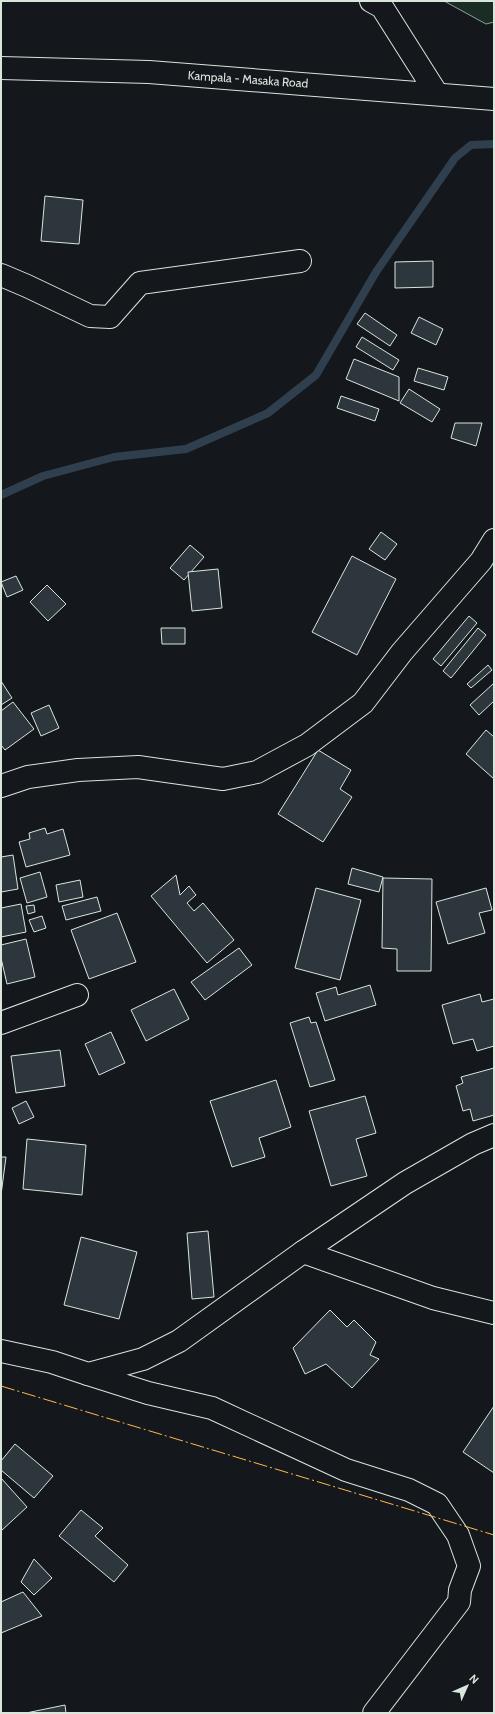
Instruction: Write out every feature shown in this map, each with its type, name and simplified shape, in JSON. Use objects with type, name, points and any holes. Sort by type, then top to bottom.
[{"type":"street","points":[[371,1],[382,7],[437,94]]},
{"type":"street","name":"Kampala - Masaka Road","points":[[1,68],[149,72],[494,99]]},
{"type":"street","points":[[1,275],[90,316],[110,317],[140,283],[300,261]]},
{"type":"street","points":[[1,786],[28,777],[78,770],[138,767],[223,779],[257,772],[307,745],[363,703],[402,652],[481,561],[494,540]]},
{"type":"street","points":[[1,1023],[77,995]]},
{"type":"street","points":[[88,1374],[143,1359],[180,1341],[302,1252],[405,1183],[473,1144],[494,1135]]},
{"type":"street","points":[[302,1252],[434,1298],[494,1313]]},
{"type":"street","points":[[1,1351],[52,1362],[148,1393],[212,1408],[346,1470],[408,1490],[437,1504],[458,1535],[469,1566],[460,1590],[458,1602],[374,1713]]},
{"type":"green space","points":[[444,1],[494,1],[494,22],[486,24]]},
{"type":"building","points":[[45,196],[83,200],[79,244],[41,241]]},
{"type":"building","points":[[433,261],[433,287],[395,288],[395,262]]},
{"type":"building","points":[[365,313],[397,335],[390,346],[357,324]]},
{"type":"building","points":[[419,317],[443,329],[436,345],[411,333]]},
{"type":"building","points":[[362,337],[399,360],[393,370],[356,347]]},
{"type":"building","points":[[354,359],[399,377],[399,401],[346,379]]},
{"type":"building","points":[[418,368],[448,377],[444,390],[414,381]]},
{"type":"building","points":[[409,389],[440,409],[432,422],[400,403]]},
{"type":"building","points":[[341,396],[379,409],[375,421],[337,408]]},
{"type":"building","points":[[455,423],[482,423],[476,446],[451,438]]},
{"type":"building","points":[[381,532],[397,544],[385,560],[369,549]]},
{"type":"building","points":[[190,545],[204,557],[184,580],[170,568]]},
{"type":"building","points":[[352,556],[396,579],[357,655],[312,632]]},
{"type":"building","points":[[218,569],[222,608],[192,611],[188,572]]},
{"type":"building","points":[[16,576],[23,590],[7,597],[1,582]]},
{"type":"building","points":[[47,585],[66,604],[48,621],[30,602]]},
{"type":"building","points":[[469,616],[477,623],[441,666],[433,659]]},
{"type":"building","points":[[161,628],[185,628],[185,644],[162,644]]},
{"type":"building","points":[[478,628],[486,635],[451,678],[443,671]]},
{"type":"building","points":[[488,665],[492,670],[471,688],[467,684]]},
{"type":"building","points":[[1,681],[12,698],[1,705]]},
{"type":"building","points":[[494,683],[494,701],[479,715],[470,705]]},
{"type":"building","points":[[13,702],[34,729],[5,750],[1,745],[1,711]]},
{"type":"building","points":[[49,705],[59,728],[41,736],[31,713]]},
{"type":"building","points":[[486,730],[494,737],[494,779],[466,754]]},
{"type":"building","points":[[318,750],[351,770],[340,789],[352,797],[323,842],[278,814]]},
{"type":"building","points":[[45,828],[47,834],[63,829],[70,855],[26,867],[19,842],[30,839],[29,833]]},
{"type":"building","points":[[13,855],[18,889],[1,892],[1,857]]},
{"type":"building","points":[[352,868],[383,877],[379,892],[348,884]]},
{"type":"building","points":[[40,872],[47,897],[27,903],[20,878]]},
{"type":"building","points":[[176,875],[180,895],[189,886],[196,895],[187,903],[194,911],[203,903],[234,940],[207,963],[151,896]]},
{"type":"building","points":[[383,878],[432,879],[431,971],[397,971],[397,949],[382,948]]},
{"type":"building","points":[[80,880],[83,897],[59,902],[56,885]]},
{"type":"building","points":[[316,888],[361,900],[340,980],[295,968]]},
{"type":"building","points":[[486,888],[492,910],[479,913],[485,933],[448,944],[436,902]]},
{"type":"building","points":[[97,897],[101,911],[66,920],[62,906]]},
{"type":"building","points":[[21,904],[26,932],[1,937],[1,908]]},
{"type":"building","points":[[34,905],[35,912],[28,914],[26,906]]},
{"type":"building","points":[[117,913],[136,962],[89,979],[71,930]]},
{"type":"building","points":[[42,916],[46,928],[34,932],[29,920]]},
{"type":"building","points":[[26,939],[35,977],[7,984],[1,958],[1,945]]},
{"type":"building","points":[[239,948],[252,965],[205,1000],[191,982]]},
{"type":"building","points":[[370,985],[376,1005],[325,1021],[316,993],[336,987],[338,995]]},
{"type":"building","points":[[174,989],[189,1019],[146,1041],[131,1010]]},
{"type":"building","points":[[480,994],[482,1002],[494,999],[494,1046],[477,1051],[473,1039],[453,1044],[442,1005]]},
{"type":"building","points":[[309,1017],[311,1023],[316,1022],[335,1080],[310,1087],[290,1023]]},
{"type":"building","points":[[111,1032],[125,1063],[99,1075],[85,1044]]},
{"type":"building","points":[[60,1050],[65,1086],[16,1093],[11,1056]]},
{"type":"building","points":[[494,1068],[494,1115],[473,1121],[470,1109],[463,1111],[456,1086],[463,1083],[461,1077]]},
{"type":"building","points":[[276,1080],[291,1127],[259,1138],[265,1157],[232,1167],[210,1101]]},
{"type":"building","points":[[365,1096],[376,1133],[356,1139],[367,1176],[331,1186],[309,1111]]},
{"type":"building","points":[[26,1101],[34,1117],[19,1124],[12,1108]]},
{"type":"building","points":[[27,1139],[86,1145],[82,1195],[23,1189]]},
{"type":"building","points":[[1,1157],[6,1157],[1,1195]]},
{"type":"building","points":[[208,1231],[214,1297],[192,1299],[187,1233]]},
{"type":"building","points":[[81,1237],[137,1252],[119,1319],[64,1305]]},
{"type":"building","points":[[330,1310],[347,1327],[354,1320],[376,1342],[370,1355],[379,1359],[352,1388],[326,1364],[305,1374],[293,1348]]},
{"type":"building","points":[[494,1406],[494,1473],[463,1452]]},
{"type":"building","points":[[15,1444],[53,1476],[34,1498],[1,1470],[1,1461]]},
{"type":"building","points":[[1,1478],[27,1507],[1,1531]]},
{"type":"building","points":[[81,1510],[103,1528],[95,1536],[128,1565],[114,1582],[59,1536]]},
{"type":"building","points":[[34,1559],[52,1578],[34,1595],[21,1582]]},
{"type":"building","points":[[23,1592],[42,1616],[1,1633],[1,1602]]},
{"type":"building","points":[[65,1705],[66,1713],[26,1713]]},
{"type":"waterway","points":[[1,495],[43,476],[114,457],[186,449],[268,413],[316,375],[376,272],[455,158],[471,145],[494,144]]},
{"type":"power","points":[[1,1386],[494,1535]]}]
